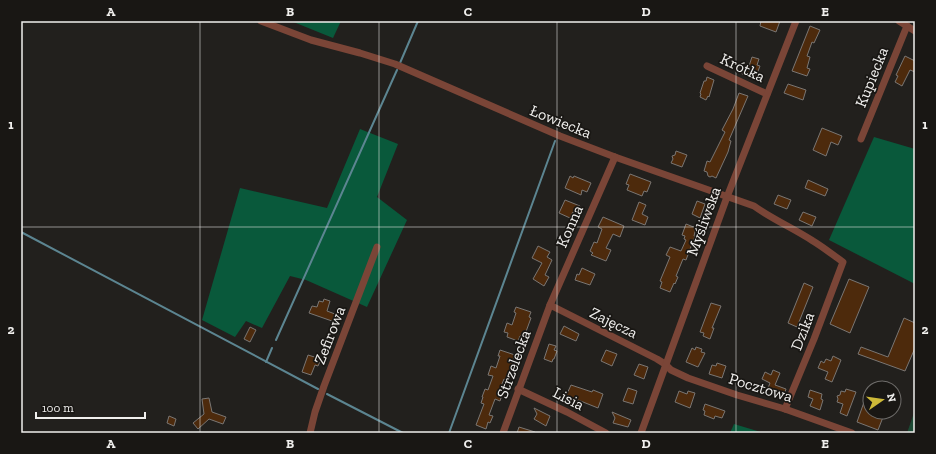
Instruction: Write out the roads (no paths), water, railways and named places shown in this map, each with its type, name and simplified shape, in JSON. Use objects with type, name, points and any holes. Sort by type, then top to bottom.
[{"type":"street","name":"Łowiecka","points":[[260,21],[311,40],[395,64],[560,136],[754,206],[767,216],[786,225],[843,262]]},
{"type":"street","name":"Myśliwska","points":[[640,433],[726,197],[796,21]]},
{"type":"street","points":[[899,21],[915,31]]},
{"type":"street","name":"Kupiecka","points":[[861,139],[907,26]]},
{"type":"street","name":"Krótka","points":[[707,66],[767,94]]},
{"type":"street","name":"Konna","points":[[550,305],[615,157]]},
{"type":"street","name":"Zefirowa","points":[[310,433],[315,412],[377,247]]},
{"type":"street","name":"Dzika","points":[[785,409],[814,339],[843,262]]},
{"type":"street","name":"Zajęcza","points":[[550,305],[665,364]]},
{"type":"street","name":"Strzelecka","points":[[503,433],[550,305]]},
{"type":"street","name":"Pocztowa","points":[[665,364],[671,370],[688,378],[785,409],[852,433]]},
{"type":"street","name":"Lisia","points":[[518,389],[567,412],[606,433]]},
{"type":"waterway","points":[[400,63],[418,21]]},
{"type":"waterway","points":[[276,340],[397,70]]},
{"type":"waterway","points":[[449,433],[555,141]]},
{"type":"waterway","points":[[21,232],[318,389]]},
{"type":"waterway","points":[[266,362],[272,348]]},
{"type":"waterway","points":[[327,394],[403,433]]}]
